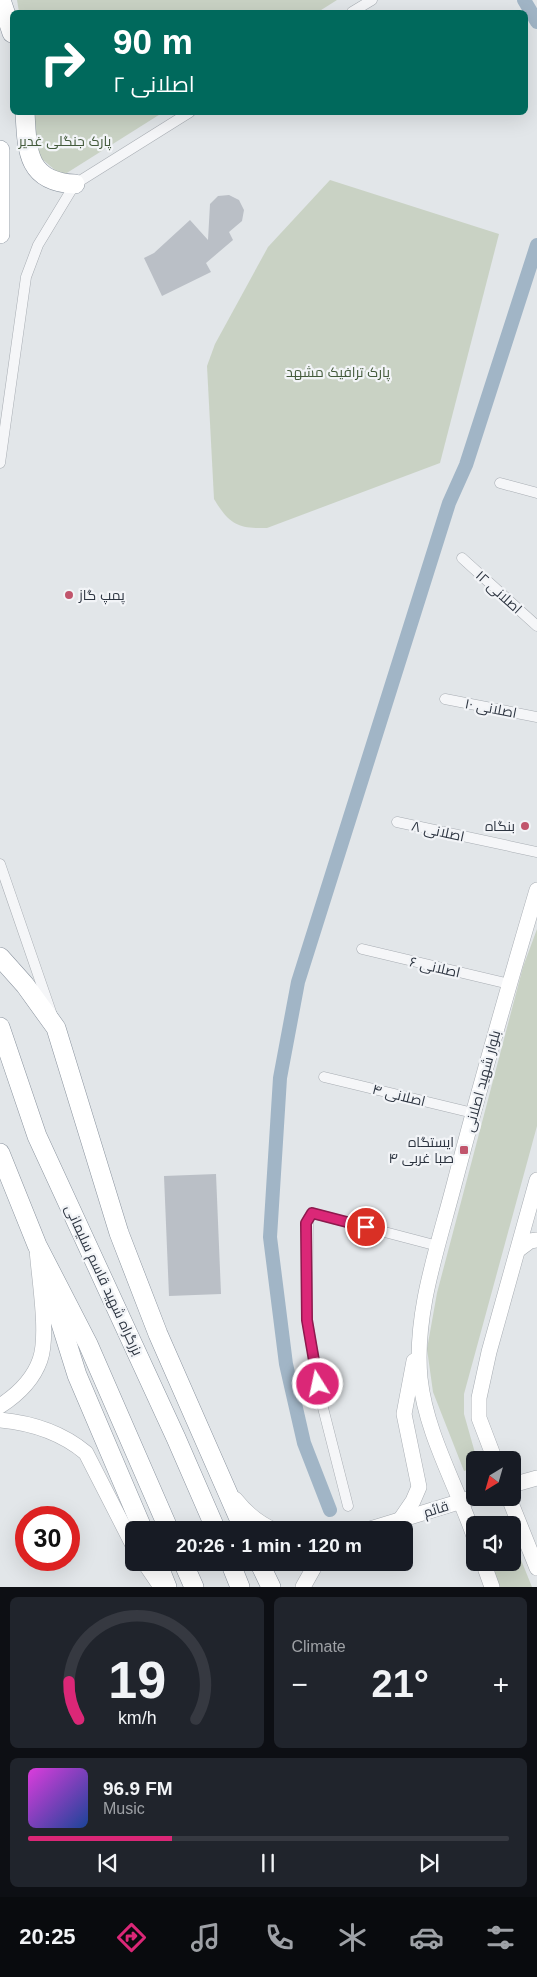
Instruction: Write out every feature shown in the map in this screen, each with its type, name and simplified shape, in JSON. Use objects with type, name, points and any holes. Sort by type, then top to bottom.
[{"type":"highway","points":[[1,0],[10,26]]},
{"type":"highway","points":[[25,115],[27,151],[34,167],[57,184],[75,184]]},
{"type":"highway","points":[[0,150],[0,234]]},
{"type":"highway","points":[[0,957],[25,985],[56,1028],[119,1233],[158,1334],[240,1521]]},
{"type":"highway","name":"بزرگراه شهید قاسم سلیمانی","points":[[0,1027],[38,1136],[212,1521]]},
{"type":"highway","points":[[0,1153],[37,1245],[77,1375],[139,1521]]},
{"type":"highway","points":[[37,1245],[88,1344],[165,1521]]},
{"type":"highway","points":[[161,1571],[167,1587]]},
{"type":"highway","points":[[187,1571],[194,1587]]},
{"type":"highway","points":[[234,1571],[240,1587]]},
{"type":"highway","points":[[263,1571],[271,1587]]},
{"type":"main road","name":"بلوار شهید اصلانی","points":[[400,1520],[413,1501],[419,1487],[404,1414],[419,1332],[438,1246],[473,1114],[537,890]]},
{"type":"main road","points":[[492,1451],[480,1418],[479,1398],[489,1352],[537,1180]]},
{"type":"main road","points":[[518,1250],[530,1241],[537,1240]]},
{"type":"main road","points":[[0,1406],[25,1387],[40,1360],[43,1329],[37,1245]]},
{"type":"main road","name":"بلوار شهید اصلانی","points":[[419,1332],[420,1379],[432,1430],[466,1495]]},
{"type":"main road","points":[[0,1420],[39,1426],[74,1443],[86,1453],[125,1529]]},
{"type":"main road","points":[[521,1482],[537,1478]]},
{"type":"main road","points":[[224,1486],[244,1511],[257,1521]]},
{"type":"main road","name":"قائم","points":[[397,1521],[466,1500]]},
{"type":"main road","points":[[512,1506],[537,1568]]},
{"type":"main road","points":[[150,1571],[161,1587]]},
{"type":"main road","points":[[303,1587],[311,1571]]},
{"type":"main road","points":[[486,1571],[492,1587]]},
{"type":"street","points":[[355,10],[372,0]]},
{"type":"street","points":[[0,463],[26,277],[38,245],[75,184],[185,115]]},
{"type":"street","points":[[500,483],[537,493]]},
{"type":"street","name":"اصلانی ۱۲","points":[[462,558],[537,626]]},
{"type":"street","name":"اصلانی ۱۰","points":[[445,699],[537,717]]},
{"type":"street","name":"اصلانی ۸","points":[[397,822],[537,852]]},
{"type":"street","points":[[0,864],[56,1028]]},
{"type":"street","name":"اصلانی ۶","points":[[362,949],[509,984]]},
{"type":"street","name":"اصلانی ۴","points":[[324,1077],[473,1114]]},
{"type":"street","points":[[348,1506],[321,1400],[307,1320],[306,1223],[312,1213],[438,1246]]},
{"type":"green space","points":[[17,0],[337,0],[321,10],[19,10]]},
{"type":"green space","name":"پارک جنگلی غدیر","points":[[32,115],[159,115],[62,176],[35,153]]},
{"type":"green space","name":"پارک ترافیک مشهد","points":[[330,180],[499,234],[440,463],[267,528],[241,526],[225,514],[214,499],[207,366],[215,344],[268,247]]},
{"type":"green space","points":[[537,929],[537,1126],[464,1394],[464,1414],[474,1451],[466,1451],[466,1470],[464,1471],[433,1392],[427,1349],[437,1293],[523,967]]},
{"type":"green space","points":[[521,1560],[532,1587],[498,1587],[493,1571],[521,1571]]},
{"type":"building","points":[[229,195],[239,200],[244,210],[242,221],[229,232],[233,240],[206,263],[211,272],[162,296],[144,258],[154,253],[190,220],[208,240],[210,204],[218,196]]},
{"type":"building","points":[[216,1174],[221,1294],[169,1296],[164,1176]]},
{"type":"waterway","points":[[524,0],[537,22]]},
{"type":"waterway","points":[[330,1510],[304,1443],[286,1364],[270,1237],[280,1078],[298,982],[449,503],[466,465],[537,245]]},
{"type":"place","name":"پمپ گاز","points":[[69,595]]},
{"type":"place","name":"بنگاه","points":[[525,826]]},
{"type":"place","name":"ایستگاه صبا غربی ۴","points":[[464,1150]]},
{"type":"route","points":[[318,1384],[307,1320],[306,1223],[312,1213],[366,1227]]}]
